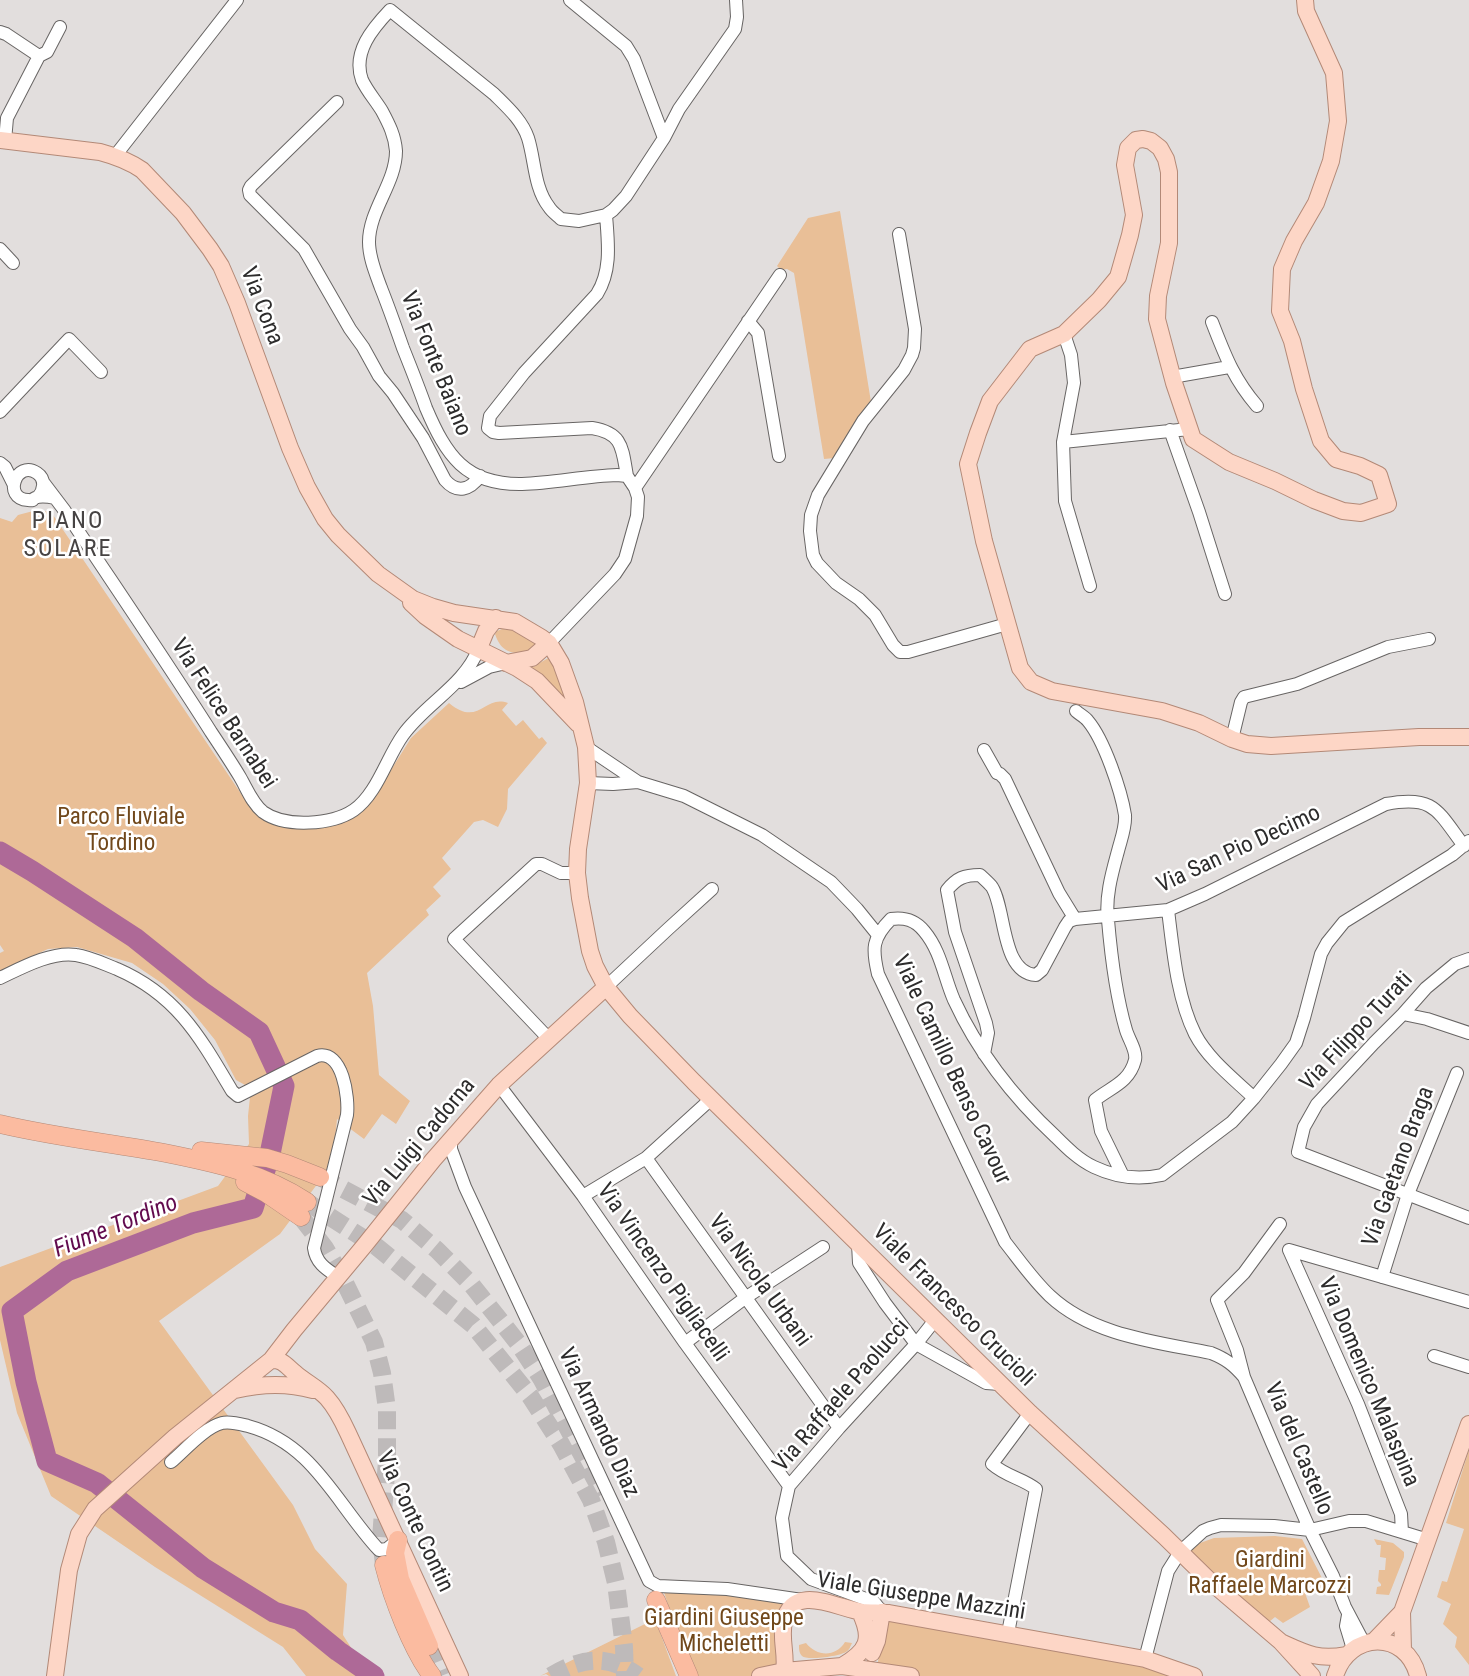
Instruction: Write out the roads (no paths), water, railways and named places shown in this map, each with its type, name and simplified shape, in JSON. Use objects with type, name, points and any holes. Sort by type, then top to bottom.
[{"type":"highway","points":[[0,1124],[42,1134],[142,1149],[254,1156],[316,1175]]},
{"type":"highway","points":[[142,1149],[243,1181],[299,1206]]},
{"type":"highway","points":[[398,1540],[395,1553],[400,1579],[429,1646]]},
{"type":"highway","points":[[384,1565],[411,1639],[432,1676]]},
{"type":"highway","points":[[656,1600],[689,1676]]},
{"type":"main road","points":[[1305,0],[1306,11],[1334,73],[1338,121],[1331,161],[1316,204],[1294,240],[1282,269],[1280,310],[1292,341],[1321,441],[1336,458],[1379,475],[1388,504],[1361,513],[1343,511],[1229,462],[1193,439],[1172,377],[1157,319],[1158,296],[1169,243],[1169,172],[1160,148],[1143,139],[1136,140],[1128,148],[1126,178],[1134,215],[1118,277],[1064,334],[1030,349],[990,401],[968,464],[984,541],[1020,668],[1031,682],[1052,691],[1162,711],[1199,723],[1247,744],[1271,746],[1419,737],[1469,737]]},
{"type":"main road","name":"Via Cona","points":[[2,140],[100,152],[115,156],[142,170],[183,213],[210,249],[227,280],[290,448],[315,503],[338,535],[359,558],[397,589],[425,617],[458,639],[537,681],[582,728]]},
{"type":"main road","name":"Via Cona","points":[[397,589],[422,603],[454,613],[515,622],[549,643]]},
{"type":"main road","points":[[479,648],[486,631],[496,618]]},
{"type":"main road","points":[[506,663],[532,658],[549,643]]},
{"type":"main road","name":"Viale Francesco Crucioli","points":[[549,643],[561,663],[573,694],[586,747],[588,783],[577,873],[582,916],[590,951],[606,987],[657,1045],[1000,1384],[1213,1584],[1281,1642],[1312,1676]]},
{"type":"main road","name":"Via Luigi Cadorna","points":[[275,1364],[284,1342],[433,1160],[499,1085],[606,987]]},
{"type":"main road","points":[[274,1386],[262,1376],[275,1364]]},
{"type":"main road","points":[[274,1386],[286,1380],[288,1372],[275,1364]]},
{"type":"main road","points":[[54,1676],[69,1570],[79,1534],[95,1509],[174,1437],[233,1391],[275,1364]]},
{"type":"main road","name":"Via Conte Contin","points":[[275,1364],[293,1372],[320,1392],[341,1419],[460,1676]]},
{"type":"main road","points":[[233,1391],[253,1386],[274,1386],[310,1388],[320,1392]]},
{"type":"main road","points":[[1418,1676],[1413,1662],[1403,1650],[1402,1612],[1469,1423]]},
{"type":"main road","name":"Viale Giuseppe Mazzini","points":[[796,1672],[785,1651],[782,1633],[787,1611],[802,1600],[829,1603],[860,1612],[882,1612],[1008,1633],[1145,1659],[1194,1676]]},
{"type":"main road","points":[[850,1666],[868,1640],[866,1625],[860,1612]]},
{"type":"main road","points":[[760,1676],[850,1666],[866,1661],[877,1641],[882,1612]]},
{"type":"main road","points":[[1312,1676],[1354,1649],[1402,1612]]},
{"type":"main road","name":"Viale Francesco Crucioli","points":[[1281,1642],[1314,1656],[1390,1643],[1403,1650]]},
{"type":"main road","points":[[1335,1676],[1339,1664],[1354,1649]]},
{"type":"main road","points":[[850,1666],[911,1676]]},
{"type":"street","points":[[115,156],[237,0]]},
{"type":"street","points":[[378,0],[509,109],[522,125],[527,137],[541,194],[549,207],[561,219],[579,221],[606,215],[626,196],[664,138],[679,109],[735,29],[736,0]]},
{"type":"street","points":[[570,0],[626,46],[634,59],[664,138]]},
{"type":"street","name":"Via Fonte Baiano","points":[[390,10],[366,38],[361,51],[362,78],[391,126],[396,151],[394,164],[370,228],[369,251],[436,433],[452,458],[466,469],[505,483],[626,476]]},
{"type":"street","points":[[2,140],[6,118],[39,56],[47,52],[60,27]]},
{"type":"street","points":[[0,32],[39,56]]},
{"type":"street","points":[[337,102],[251,186],[250,195],[304,249],[379,376],[418,431],[445,480],[450,486],[463,489],[474,484],[480,476]]},
{"type":"street","points":[[549,643],[615,574],[625,559],[637,516],[638,497],[626,476],[624,456],[619,443],[613,434],[605,430],[584,428],[499,433],[488,428],[488,423],[490,416],[524,373],[597,294],[604,282],[607,269],[606,215]]},
{"type":"street","points":[[900,234],[915,329],[914,348],[909,363],[863,421],[818,495],[811,515],[813,555],[836,583],[859,599],[875,615],[893,645],[901,652],[1007,624]]},
{"type":"street","points":[[0,248],[13,263]]},
{"type":"street","points":[[635,488],[780,275]]},
{"type":"street","points":[[748,321],[758,333],[779,456]]},
{"type":"street","points":[[1212,322],[1229,366],[1257,406]]},
{"type":"street","points":[[1064,334],[1071,355],[1074,383],[1063,442],[1065,501],[1090,586]]},
{"type":"street","points":[[0,412],[69,339],[101,372]]},
{"type":"street","points":[[1172,377],[1229,366]]},
{"type":"street","points":[[1063,442],[1189,429]]},
{"type":"street","points":[[1170,430],[1225,594]]},
{"type":"street","points":[[2,465],[16,478]]},
{"type":"street","points":[[16,478],[29,470],[41,477],[42,490],[38,497]]},
{"type":"street","points":[[16,478],[15,492],[21,498],[55,498]]},
{"type":"street","name":"Via Felice Barnabei","points":[[43,482],[192,702],[254,802],[262,811],[273,817],[312,822],[336,818],[353,811],[371,791],[403,735],[419,718],[471,675],[506,663]]},
{"type":"street","points":[[1232,739],[1244,697],[1297,684],[1388,647],[1429,639]]},
{"type":"street","name":"Via Felice Barnabei","points":[[452,688],[474,661],[479,648]]},
{"type":"street","points":[[1076,711],[1088,721],[1107,754],[1125,815],[1110,884],[1107,916],[1120,1006],[1136,1056],[1133,1068],[1125,1080],[1095,1100],[1101,1131],[1123,1176]]},
{"type":"street","points":[[586,747],[638,782],[684,796],[762,835],[831,882],[878,935]]},
{"type":"street","points":[[984,750],[997,773],[1005,779],[1059,893],[1075,919],[1065,927],[1042,970],[1037,975],[1030,975],[1020,967],[1010,952],[1002,917],[992,888],[986,881],[980,875],[967,875],[955,880],[947,890],[955,932],[986,1023],[988,1032],[984,1054]]},
{"type":"street","points":[[588,783],[638,782]]},
{"type":"street","name":"Via San Pio Decimo","points":[[1075,919],[1168,911],[1386,804],[1405,801],[1429,804],[1466,843]]},
{"type":"street","name":"Viale Camillo Benso Cavour","points":[[1244,1377],[1223,1357],[1136,1338],[1085,1319],[1052,1297],[1031,1275],[1005,1242],[878,974],[873,954],[878,935],[891,919],[903,917],[923,929],[934,945],[954,999],[984,1054],[1032,1116],[1068,1149],[1096,1168],[1123,1176],[1149,1178],[1162,1175],[1232,1122],[1254,1098],[1296,1043],[1321,954],[1345,922],[1466,843]]},
{"type":"street","points":[[550,1039],[454,939],[536,864],[561,873],[577,873]]},
{"type":"street","points":[[606,987],[712,889]]},
{"type":"street","points":[[1168,911],[1184,1003],[1195,1035],[1214,1060],[1254,1098]]},
{"type":"street","points":[[0,978],[53,956],[75,954],[139,978],[170,1002],[185,1019],[200,1037],[232,1091],[238,1096],[317,1056],[323,1054],[330,1057],[345,1085],[347,1115],[314,1248],[315,1258],[338,1278]]},
{"type":"street","name":"Via Filippo Turati","points":[[1408,1194],[1298,1152],[1304,1127],[1317,1104],[1426,988],[1455,964],[1469,959]]},
{"type":"street","points":[[1403,1014],[1469,1033]]},
{"type":"street","name":"Via Gaetano Braga","points":[[1382,1277],[1408,1194],[1457,1073]]},
{"type":"street","name":"Via Vincenzo Pigliacelli","points":[[499,1085],[583,1196],[789,1486]]},
{"type":"street","points":[[583,1196],[646,1158],[711,1099]]},
{"type":"street","name":"Via Armando Diaz","points":[[451,1140],[458,1170],[649,1580],[657,1586],[727,1589],[802,1600]]},
{"type":"street","name":"Via Nicola Urbani","points":[[646,1158],[839,1428]]},
{"type":"street","points":[[433,1160],[446,1161],[458,1170]]},
{"type":"street","points":[[1408,1194],[1469,1218]]},
{"type":"street","name":"Via del Castello","points":[[1280,1224],[1244,1273],[1217,1300],[1237,1350],[1244,1377],[1348,1614],[1354,1649]]},
{"type":"street","points":[[858,1244],[859,1263],[916,1344],[986,1383],[1000,1384]]},
{"type":"street","points":[[685,1343],[745,1298],[823,1247]]},
{"type":"street","name":"Via Domenico Malaspina","points":[[1382,1277],[1289,1250],[1358,1404],[1401,1514],[1402,1532]]},
{"type":"street","points":[[1382,1277],[1469,1302]]},
{"type":"street","name":"Via Raffaele Paolucci","points":[[882,1612],[874,1602],[811,1579],[787,1556],[782,1518],[789,1486],[935,1320]]},
{"type":"street","points":[[1434,1356],[1469,1367]]},
{"type":"street","points":[[1008,1633],[1037,1489],[1002,1472],[992,1464],[1030,1413]]},
{"type":"street","points":[[171,1462],[211,1428],[223,1422],[244,1425],[275,1436],[303,1456],[376,1547],[398,1540]]},
{"type":"street","points":[[1145,1659],[1168,1571],[1180,1552],[1210,1528],[1221,1525],[1310,1530],[1357,1520],[1428,1540]]},
{"type":"waterway","name":"Fiume Tordino","points":[[0,852],[135,938],[201,991],[259,1032],[284,1086],[270,1154],[253,1208],[193,1223],[67,1271],[12,1311],[26,1382],[47,1461],[97,1483],[203,1568],[274,1612],[300,1620],[374,1676]]},
{"type":"tunnel","points":[[320,1177],[402,1220],[471,1284],[518,1343],[541,1378],[603,1494]]},
{"type":"tunnel","points":[[307,1202],[377,1247],[473,1325],[530,1396],[561,1444],[591,1500],[606,1542],[616,1583],[625,1676]]},
{"type":"tunnel","points":[[301,1217],[325,1248],[341,1275],[374,1342],[382,1373],[387,1409],[387,1461],[381,1538],[384,1565]]},
{"type":"tunnel","points":[[429,1646],[441,1676]]},
{"type":"tunnel","points":[[551,1676],[574,1665],[595,1661],[617,1664],[638,1676]]},
{"type":"district","name":"PIANO SOLARE","points":[[68,536]]},
{"type":"park label","name":"Parco Fluviale Tordino","points":[[121,831]]},
{"type":"park label","name":"Giardini Raffaele Marcozzi","points":[[1270,1574]]},
{"type":"park label","name":"Giardini Giuseppe Micheletti","points":[[724,1632]]}]
